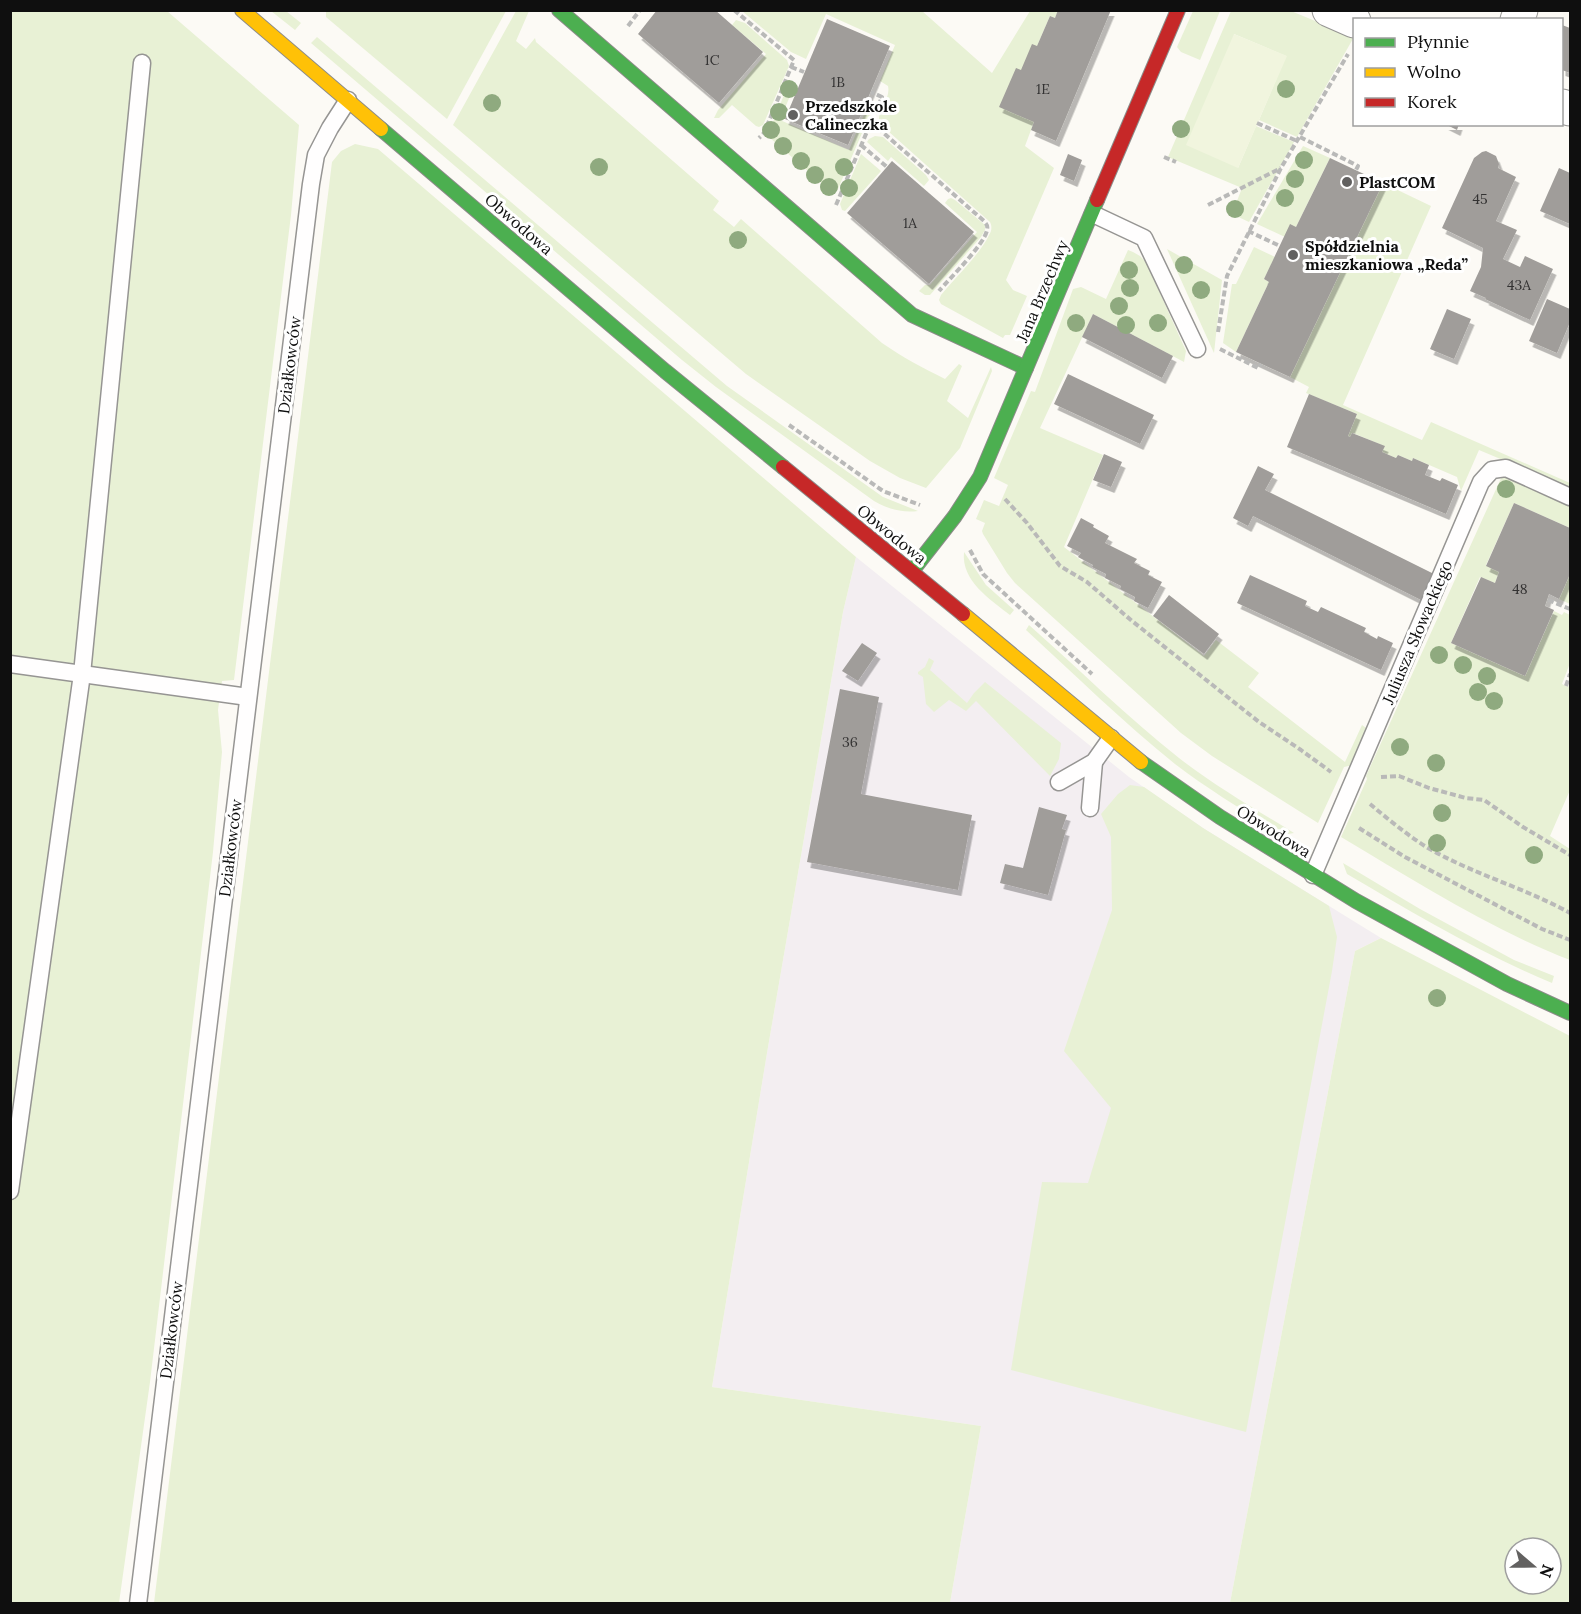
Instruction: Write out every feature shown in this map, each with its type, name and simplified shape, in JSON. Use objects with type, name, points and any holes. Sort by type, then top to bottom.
[{"type":"main road","name":"Obwodowa","points":[[242,10],[665,371],[912,571],[1149,769],[1313,875],[1507,984],[1570,1013]]},
{"type":"main road","points":[[559,10],[912,315],[1026,368]]},
{"type":"main road","name":"Jana Brzechwy","points":[[912,571],[955,516],[980,477],[1178,10]]},
{"type":"street","points":[[1329,10],[1352,36]]},
{"type":"lane","points":[[10,1191],[82,674],[142,63]]},
{"type":"lane","name":"Działkowców","points":[[138,1604],[311,184],[316,155],[348,100]]},
{"type":"lane","points":[[1093,214],[1144,238],[1197,349]]},
{"type":"lane","name":"Juliusza Słowackiego","points":[[1313,875],[1481,482],[1492,470],[1506,468],[1570,497]]},
{"type":"lane","points":[[10,664],[248,697]]},
{"type":"lane","points":[[1059,782],[1094,762],[1111,738]]},
{"type":"lane","points":[[1090,808],[1094,762]]},
{"type":"path","points":[[734,10],[794,60],[764,133],[738,165]]},
{"type":"path","points":[[1218,335],[1227,276],[1248,231],[1352,36]]},
{"type":"path","points":[[791,67],[804,72]]},
{"type":"path","points":[[822,237],[882,96],[871,92]]},
{"type":"path","points":[[871,122],[987,225],[983,240],[936,294]]},
{"type":"path","points":[[1257,123],[1358,166],[1356,170]]},
{"type":"path","points":[[861,145],[887,167]]},
{"type":"path","points":[[1164,157],[1176,162]]},
{"type":"path","points":[[1208,205],[1281,168]]},
{"type":"path","points":[[1248,231],[1280,246]]},
{"type":"path","points":[[1233,356],[1258,368],[1261,364]]},
{"type":"path","points":[[785,422],[883,492],[923,506]]},
{"type":"path","points":[[980,477],[1007,501],[1060,566],[1087,582],[1132,621],[1259,722],[1352,783],[1392,823],[1429,849],[1543,898],[1570,913]]},
{"type":"path","points":[[969,547],[983,574],[1097,678]]},
{"type":"path","points":[[1548,600],[1570,609]]},
{"type":"path","points":[[1566,686],[1570,674]]},
{"type":"path","points":[[1352,783],[1399,776],[1429,788],[1466,798],[1484,800],[1522,827],[1570,855]]},
{"type":"path","points":[[1338,815],[1405,856],[1542,929],[1570,940]]},
{"type":"shaded area","points":[[856,557],[1129,777],[1203,828],[1381,938],[1355,951],[1230,1603],[950,1603],[981,1426],[712,1387],[843,612]]},
{"type":"green space","points":[[326,10],[506,11],[447,119],[326,17]]},
{"type":"green space","points":[[11,11],[167,11],[299,125],[291,215],[234,680],[222,681],[218,710],[222,752],[213,852],[150,1382],[119,1603],[11,1604]]},
{"type":"green space","points":[[271,11],[286,11],[301,23],[295,30]]},
{"type":"green space","points":[[516,11],[529,11],[516,41],[526,49],[535,38],[536,42],[719,201],[713,210],[734,227],[741,219],[882,343],[897,353],[945,379],[959,364],[962,366],[947,401],[968,418],[991,367],[992,371],[960,448],[926,488],[900,478],[870,461],[746,374],[453,125]]},
{"type":"green space","points":[[742,11],[922,11],[992,73],[1030,11],[1058,11],[1055,18],[1050,16],[1037,46],[1034,122],[1025,146],[1054,168],[1006,280],[1013,290],[1027,296],[1010,335],[1005,335],[1003,338],[941,304],[939,300],[980,250],[990,233],[991,225],[879,123],[888,91],[888,86],[880,81],[895,45],[826,14],[806,59],[791,52]]},
{"type":"green space","points":[[1193,11],[1220,11],[1200,60],[1181,52],[1177,47]]},
{"type":"green space","points":[[1231,11],[1291,11],[1353,37],[1297,137],[1259,120],[1286,56],[1234,34],[1238,168],[1256,126],[1294,142],[1249,222],[1232,214],[1242,188],[1168,157]]},
{"type":"green space","points":[[736,20],[745,23],[787,60],[789,66],[763,125],[759,127],[732,105],[719,118],[714,118],[718,110],[766,54],[732,25]]},
{"type":"green space","points":[[1234,34],[1287,56],[1238,168],[1186,145]]},
{"type":"green space","points":[[317,37],[727,386],[883,497],[918,511],[895,510],[874,501],[716,387],[311,43]]},
{"type":"green space","points":[[795,84],[780,120],[849,150],[868,105],[870,107],[871,112],[838,189],[835,191],[827,188],[769,137],[788,85]]},
{"type":"green space","points":[[875,136],[883,137],[926,175],[929,180],[924,186],[891,157],[888,161],[867,142]]},
{"type":"green space","points":[[355,144],[378,149],[856,557],[843,612],[712,1387],[981,1426],[950,1603],[154,1603],[332,162],[341,151]]},
{"type":"green space","points":[[1303,146],[1330,158],[1296,227],[1285,237],[1257,224]]},
{"type":"green space","points":[[861,154],[881,171],[845,211],[842,210],[840,204]]},
{"type":"green space","points":[[1383,183],[1431,206],[1343,405],[1422,440],[1431,422],[1570,483],[1570,488],[1479,450],[1461,491],[1457,477],[1413,458],[1412,461],[1398,455],[1396,458],[1382,452],[1384,446],[1353,433],[1350,437],[1348,436],[1357,414],[1306,393],[1309,387],[1290,377]]},
{"type":"green space","points":[[951,198],[985,225],[985,230],[930,295],[925,295],[919,291],[925,285],[930,285],[977,232],[945,203]]},
{"type":"green space","points":[[1254,247],[1275,257],[1264,279],[1269,282],[1236,352],[1223,343],[1232,284],[1236,284]]},
{"type":"green space","points":[[1167,249],[1222,280],[1214,353]]},
{"type":"green space","points":[[1128,250],[1146,262],[1186,351],[1184,362],[1093,314],[1040,428],[1103,455],[1064,547],[1204,656],[1216,640],[1259,673],[1248,687],[1345,762],[1362,725],[1369,730],[1353,765],[1344,767],[1318,823],[1212,756],[1181,733],[1015,583],[983,534],[985,523],[976,519],[984,500],[999,506],[1008,485],[994,478],[1031,391],[1035,392],[1073,289],[1081,287],[1106,299]]},
{"type":"green space","points":[[1502,476],[1570,506],[1570,528],[1514,503],[1486,565],[1499,572],[1495,583],[1480,577],[1451,643],[1525,676],[1554,611],[1562,615],[1564,612],[1570,615],[1570,663],[1562,684],[1568,687],[1570,683],[1570,790],[1550,836],[1570,849],[1570,960],[1482,919],[1341,837],[1367,779],[1366,776]]},
{"type":"green space","points":[[964,552],[986,585],[1014,610],[1010,615],[986,596],[972,580],[964,562]]},
{"type":"green space","points":[[1570,574],[1570,604],[1559,599]]},
{"type":"green space","points":[[1029,625],[1122,710],[1179,758],[1221,788],[1294,833],[1282,835],[1175,764],[1026,630]]},
{"type":"green space","points":[[929,658],[934,661],[930,670],[967,703],[985,682],[1061,743],[1059,759],[1050,776],[976,701],[966,711],[949,700],[934,712],[926,704],[923,677],[918,674],[925,667]]},
{"type":"green space","points":[[1130,785],[1144,787],[1203,828],[1329,906],[1337,937],[1246,1432],[1011,1370],[1042,1182],[1088,1183],[1111,1108],[1064,1051],[1112,910],[1111,837],[1101,814],[1118,794]]},
{"type":"green space","points":[[1343,863],[1420,909],[1514,960],[1554,976],[1552,983],[1473,946],[1422,918],[1347,874]]},
{"type":"green space","points":[[1381,938],[1570,1036],[1570,1603],[1230,1603],[1355,951]]},
{"type":"building","points":[[657,10],[715,10],[763,52],[719,103],[638,34]]},
{"type":"building","points":[[1058,10],[1111,10],[1056,141],[1031,130],[1034,122],[999,107],[1016,68],[1021,70],[1032,44],[1037,46],[1050,16],[1055,18]]},
{"type":"building","points":[[827,19],[890,46],[848,145],[785,119]]},
{"type":"building","points":[[1563,25],[1570,28],[1570,73],[1563,70]]},
{"type":"building","points":[[1486,151],[1496,156],[1498,168],[1516,177],[1496,221],[1517,230],[1503,259],[1520,267],[1525,256],[1553,269],[1530,320],[1470,291],[1481,267],[1483,248],[1442,228],[1474,158]]},
{"type":"building","points":[[1068,154],[1082,160],[1074,181],[1060,175]]},
{"type":"building","points":[[1330,158],[1383,183],[1290,377],[1236,352],[1269,282],[1264,279],[1290,224],[1296,227]]},
{"type":"building","points":[[892,161],[974,232],[929,284],[847,213]]},
{"type":"building","points":[[1559,168],[1570,173],[1570,224],[1540,211]]},
{"type":"building","points":[[1547,299],[1570,309],[1570,322],[1557,353],[1529,341]]},
{"type":"building","points":[[1447,309],[1471,319],[1454,359],[1430,349]]},
{"type":"building","points":[[1093,314],[1173,356],[1162,378],[1082,337]]},
{"type":"building","points":[[1068,374],[1154,415],[1140,444],[1054,404]]},
{"type":"building","points":[[1309,394],[1357,414],[1348,436],[1350,437],[1352,433],[1385,446],[1382,452],[1396,458],[1398,455],[1412,461],[1413,458],[1429,465],[1425,475],[1440,481],[1442,478],[1458,485],[1446,514],[1287,447]]},
{"type":"building","points":[[1104,454],[1122,462],[1111,487],[1093,480]]},
{"type":"building","points":[[1258,466],[1274,474],[1265,490],[1434,574],[1421,600],[1253,516],[1248,526],[1233,518]]},
{"type":"building","points":[[1514,503],[1570,528],[1570,574],[1559,599],[1549,594],[1545,606],[1554,610],[1525,676],[1451,643],[1481,577],[1495,583],[1499,572],[1486,566]]},
{"type":"building","points":[[1081,518],[1109,536],[1105,543],[1137,559],[1134,563],[1150,571],[1148,575],[1162,582],[1148,608],[1134,601],[1135,597],[1120,589],[1121,586],[1105,578],[1106,574],[1078,557],[1081,553],[1067,546]]},
{"type":"building","points":[[1250,575],[1307,601],[1305,606],[1318,612],[1321,607],[1366,628],[1364,632],[1377,639],[1378,636],[1393,643],[1381,670],[1237,603]]},
{"type":"building","points":[[1169,595],[1219,634],[1204,654],[1153,616]]},
{"type":"building","points":[[862,643],[877,653],[858,681],[842,671]]},
{"type":"building","points":[[840,689],[879,697],[861,794],[972,815],[958,890],[807,862]]},
{"type":"building","points":[[1039,807],[1067,815],[1062,829],[1066,830],[1048,895],[1000,883],[1005,864],[1023,868]]},
{"type":"traffic: fast","points":[[559,10],[912,315],[1026,368]]},
{"type":"traffic: fast","points":[[381,129],[665,371],[783,467]]},
{"type":"traffic: fast","points":[[912,571],[955,516],[980,477],[1097,200]]},
{"type":"traffic: fast","points":[[1141,762],[1220,817],[1356,901],[1507,984],[1570,1013]]},
{"type":"traffic: slow","points":[[242,10],[381,129]]},
{"type":"traffic: slow","points":[[963,614],[1141,762]]},
{"type":"traffic: jam","points":[[1097,200],[1178,10]]},
{"type":"traffic: jam","points":[[783,467],[963,614]]},
{"type":"place","name":"Przedszkole Calineczka","points":[[793,115]]},
{"type":"place","name":"PlastCOM","points":[[1347,182]]},
{"type":"place","name":"Spółdzielnia mieszkaniowa „Reda”","points":[[1293,255]]}]
